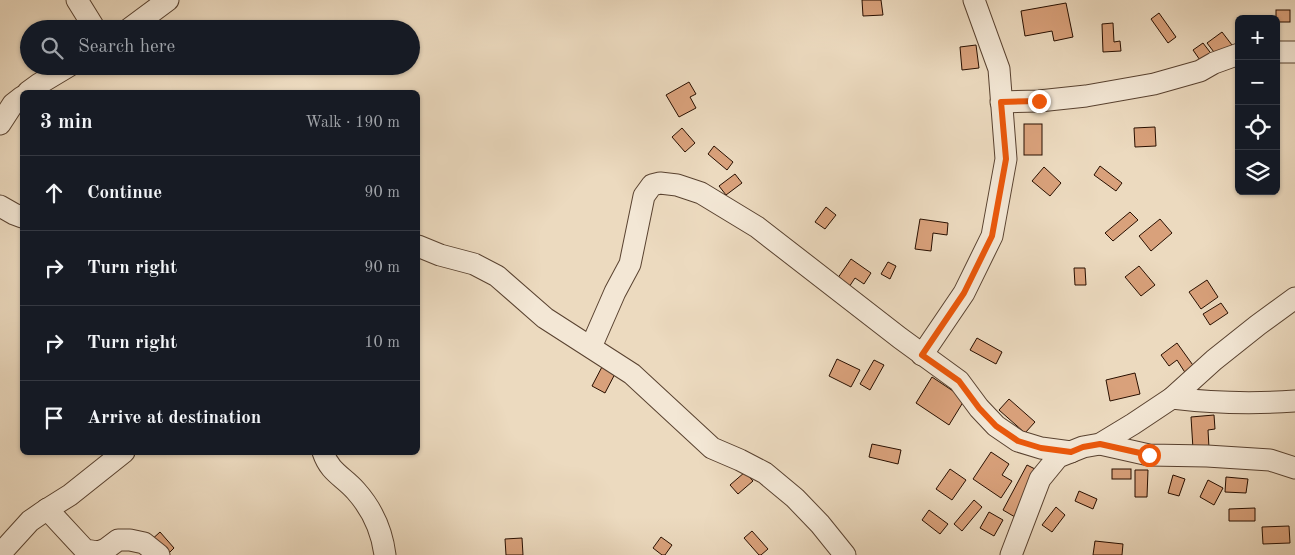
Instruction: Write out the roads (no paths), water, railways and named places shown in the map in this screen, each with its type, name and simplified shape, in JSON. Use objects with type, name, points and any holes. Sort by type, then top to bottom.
[{"type":"street","points":[[77,0],[89,20]]},
{"type":"street","points":[[141,20],[168,0]]},
{"type":"street","points":[[922,355],[964,293],[992,236],[1006,159],[999,69],[974,0]]},
{"type":"street","points":[[1280,52],[1295,52]]},
{"type":"street","points":[[1001,102],[1039,101],[1086,96],[1154,84],[1200,71],[1214,63],[1235,55]]},
{"type":"street","points":[[31,90],[54,75]]},
{"type":"street","points":[[0,124],[17,100]]},
{"type":"street","points":[[591,347],[615,292],[630,264],[644,196],[652,185],[660,183],[677,185],[701,193],[757,227],[831,286],[959,381],[979,408],[996,426],[1018,441],[1041,448],[1071,452]]},
{"type":"street","points":[[0,206],[20,216]]},
{"type":"street","points":[[420,247],[440,255],[474,264],[497,276],[545,318],[632,374],[712,448],[765,474],[795,498],[820,524],[845,555]]},
{"type":"street","points":[[1011,555],[1040,479],[1058,457],[1083,447],[1100,444],[1172,398],[1214,360],[1295,298]]},
{"type":"street","points":[[1172,398],[1205,402],[1256,404],[1295,401]]},
{"type":"street","points":[[1100,444],[1149,455],[1270,460],[1295,468]]},
{"type":"street","points":[[0,554],[30,521],[70,495],[120,455]]},
{"type":"street","points":[[324,455],[332,471],[356,490],[374,516],[381,535],[385,555]]},
{"type":"street","points":[[47,510],[85,550],[98,552],[106,549],[118,540],[130,540],[144,543],[159,555]]}]
